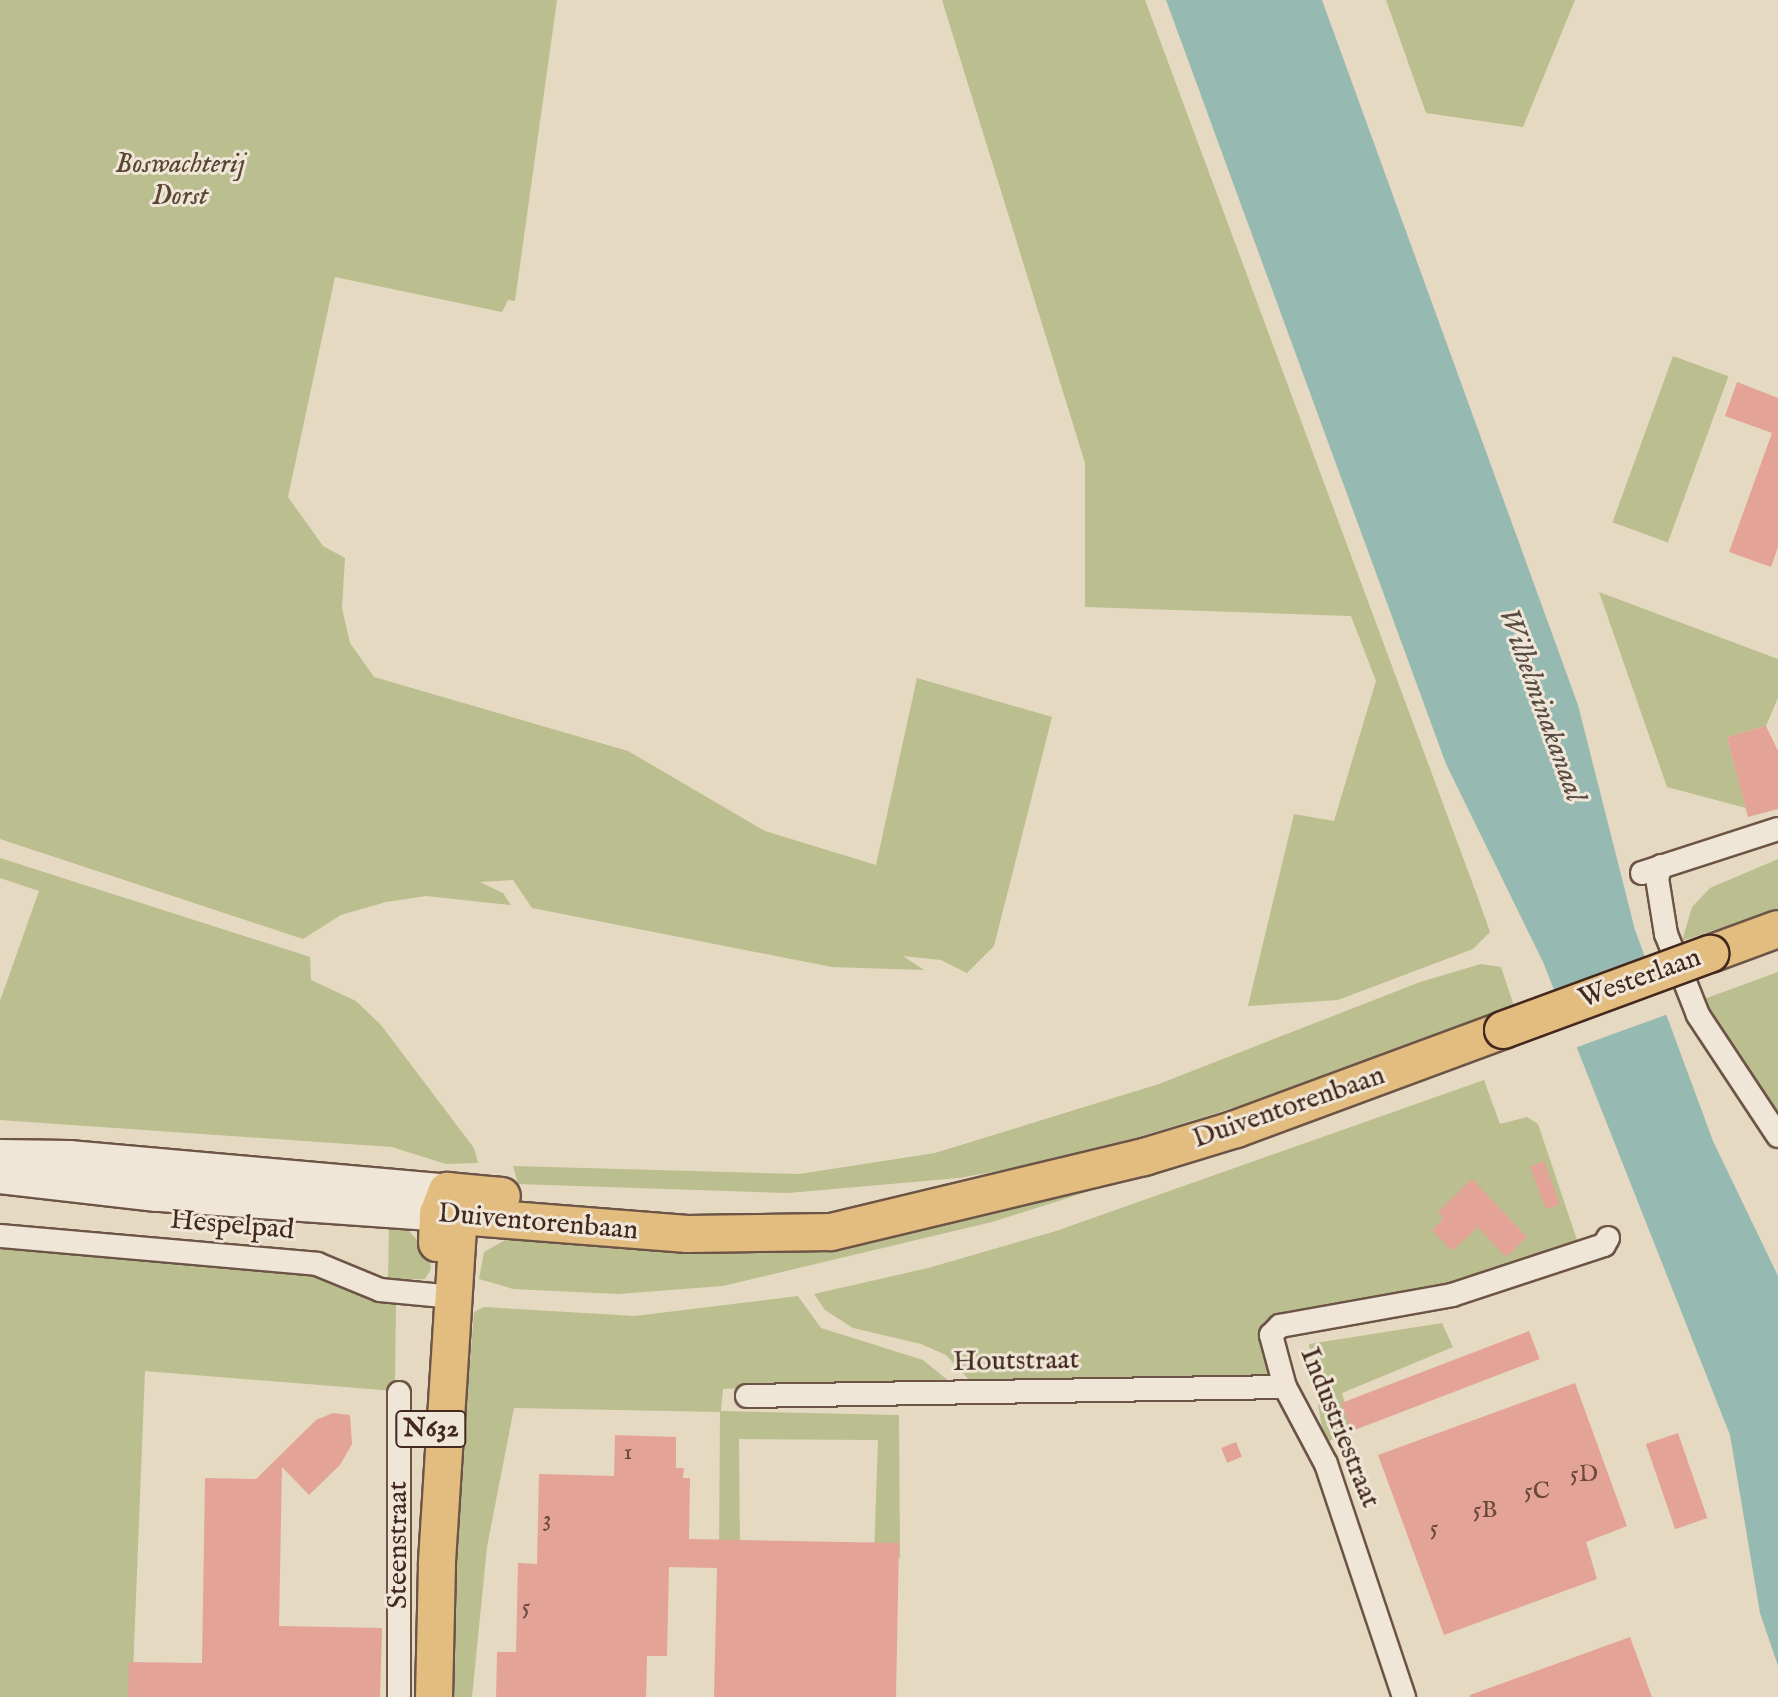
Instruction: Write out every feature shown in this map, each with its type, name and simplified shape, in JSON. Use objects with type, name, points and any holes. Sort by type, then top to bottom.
[{"type":"main road","name":"Westerlaan","points":[[1503,1030],[1778,929]]},
{"type":"main road","name":"Duiventorenbaan","points":[[0,1177],[157,1195],[448,1207],[687,1213],[787,1212],[899,1199],[1052,1171],[1071,1173],[1236,1129],[1503,1030]]},
{"type":"main road","name":"Duiventorenbaan","points":[[0,1156],[69,1157],[448,1207]]},
{"type":"main road","name":"Steenstraat","points":[[434,1697],[448,1207]]},
{"type":"street","points":[[1778,829],[1652,870],[1657,878],[1666,934],[1698,1015],[1778,1136]]},
{"type":"street","name":"Hespelpad","points":[[0,1236],[317,1264],[380,1290],[445,1296]]},
{"type":"street","name":"Industriestraat","points":[[1404,1697],[1326,1464],[1285,1387],[1271,1335],[1280,1326],[1452,1295],[1604,1245],[1608,1238]]},
{"type":"street","name":"Houtstraat","points":[[747,1396],[1285,1387]]},
{"type":"street","name":"Steenstraat","points":[[399,1393],[399,1697]]},
{"type":"green space","name":"Boswachterij Dorst","points":[[0,0],[557,0],[515,301],[508,300],[502,312],[335,277],[288,497],[323,546],[345,558],[342,608],[350,643],[374,677],[628,751],[765,831],[876,865],[917,678],[1052,717],[994,946],[967,973],[941,960],[903,956],[924,970],[832,967],[532,908],[513,880],[480,882],[503,893],[511,905],[426,896],[386,902],[341,915],[303,939],[0,839]]},
{"type":"green space","points":[[942,0],[1145,0],[1490,932],[1473,949],[1338,1000],[1248,1006],[1294,814],[1334,821],[1376,681],[1351,616],[1085,607],[1085,463]]},
{"type":"green space","points":[[1386,0],[1575,0],[1523,127],[1426,113]]},
{"type":"green space","points":[[1673,356],[1728,376],[1668,543],[1612,522]]},
{"type":"green space","points":[[1599,592],[1778,659],[1778,698],[1766,726],[1727,737],[1746,808],[1667,787]]},
{"type":"green space","points":[[0,858],[310,957],[311,980],[356,1001],[381,1025],[474,1148],[478,1163],[446,1164],[392,1147],[0,1120],[0,1001],[39,891],[0,878]]},
{"type":"green space","points":[[1778,859],[1778,909],[1682,941],[1692,907],[1710,888]]},
{"type":"green space","points":[[1481,964],[1501,967],[1514,1006],[1236,1107],[1070,1158],[959,1178],[788,1193],[518,1184],[513,1166],[799,1174],[935,1153],[1159,1084],[1420,982]]},
{"type":"green space","points":[[1778,972],[1778,1118],[1704,999]]},
{"type":"green space","points":[[1484,1080],[1500,1124],[1527,1117],[1538,1124],[1577,1240],[1465,1282],[1271,1314],[1274,1380],[971,1382],[946,1355],[921,1344],[853,1328],[825,1310],[814,1294],[928,1268],[1056,1231]]},
{"type":"green space","points":[[1112,1180],[1118,1182],[992,1222],[723,1286],[618,1294],[513,1289],[479,1279],[484,1252],[512,1236],[614,1242]]},
{"type":"green space","points":[[389,1224],[408,1230],[428,1252],[431,1269],[425,1279],[388,1280]]},
{"type":"green space","points":[[0,1249],[327,1272],[396,1297],[395,1391],[145,1371],[132,1697],[0,1697]]},
{"type":"green space","points":[[798,1296],[821,1328],[923,1360],[950,1382],[723,1389],[721,1411],[899,1415],[900,1558],[874,1557],[878,1440],[739,1439],[740,1553],[719,1552],[720,1412],[514,1408],[487,1547],[472,1697],[444,1697],[474,1312],[484,1307],[635,1316]]},
{"type":"green space","points":[[1442,1323],[1453,1347],[1342,1393],[1353,1432],[1324,1443],[1309,1344]]},
{"type":"water","name":"Wilhelminakanaal","points":[[1166,0],[1322,0],[1578,705],[1635,930],[1713,1141],[1778,1276],[1778,1666],[1760,1613],[1730,1435],[1543,962],[1446,764]]},
{"type":"pier","points":[[1649,955],[1670,1013],[1571,1050],[1549,991]]},
{"type":"building","points":[[1737,382],[1778,398],[1778,547],[1771,567],[1729,552],[1772,433],[1725,416]]},
{"type":"building","points":[[1766,726],[1778,751],[1778,809],[1748,817],[1727,737]]},
{"type":"building","points":[[1544,1161],[1560,1204],[1546,1209],[1530,1166]]},
{"type":"building","points":[[1472,1179],[1527,1237],[1506,1257],[1478,1227],[1452,1251],[1432,1230],[1444,1218],[1438,1212]]},
{"type":"building","points":[[1529,1331],[1540,1359],[1352,1431],[1341,1403]]},
{"type":"building","points":[[1575,1383],[1627,1526],[1586,1542],[1597,1579],[1444,1635],[1378,1455]]},
{"type":"building","points":[[333,1413],[350,1415],[352,1444],[340,1465],[309,1495],[282,1467],[279,1626],[382,1628],[380,1697],[128,1697],[129,1662],[202,1663],[205,1478],[256,1479],[316,1420]]},
{"type":"building","points":[[1678,1433],[1707,1518],[1675,1529],[1646,1444]]},
{"type":"building","points":[[615,1435],[676,1437],[676,1468],[684,1468],[683,1478],[690,1478],[689,1539],[899,1543],[896,1697],[714,1697],[717,1568],[669,1567],[667,1656],[647,1656],[646,1697],[496,1697],[497,1652],[516,1652],[518,1563],[537,1564],[539,1474],[614,1476]]},
{"type":"building","points":[[1236,1442],[1242,1457],[1227,1463],[1221,1448]]},
{"type":"building","points":[[1630,1637],[1652,1697],[1470,1697],[1470,1695]]}]
